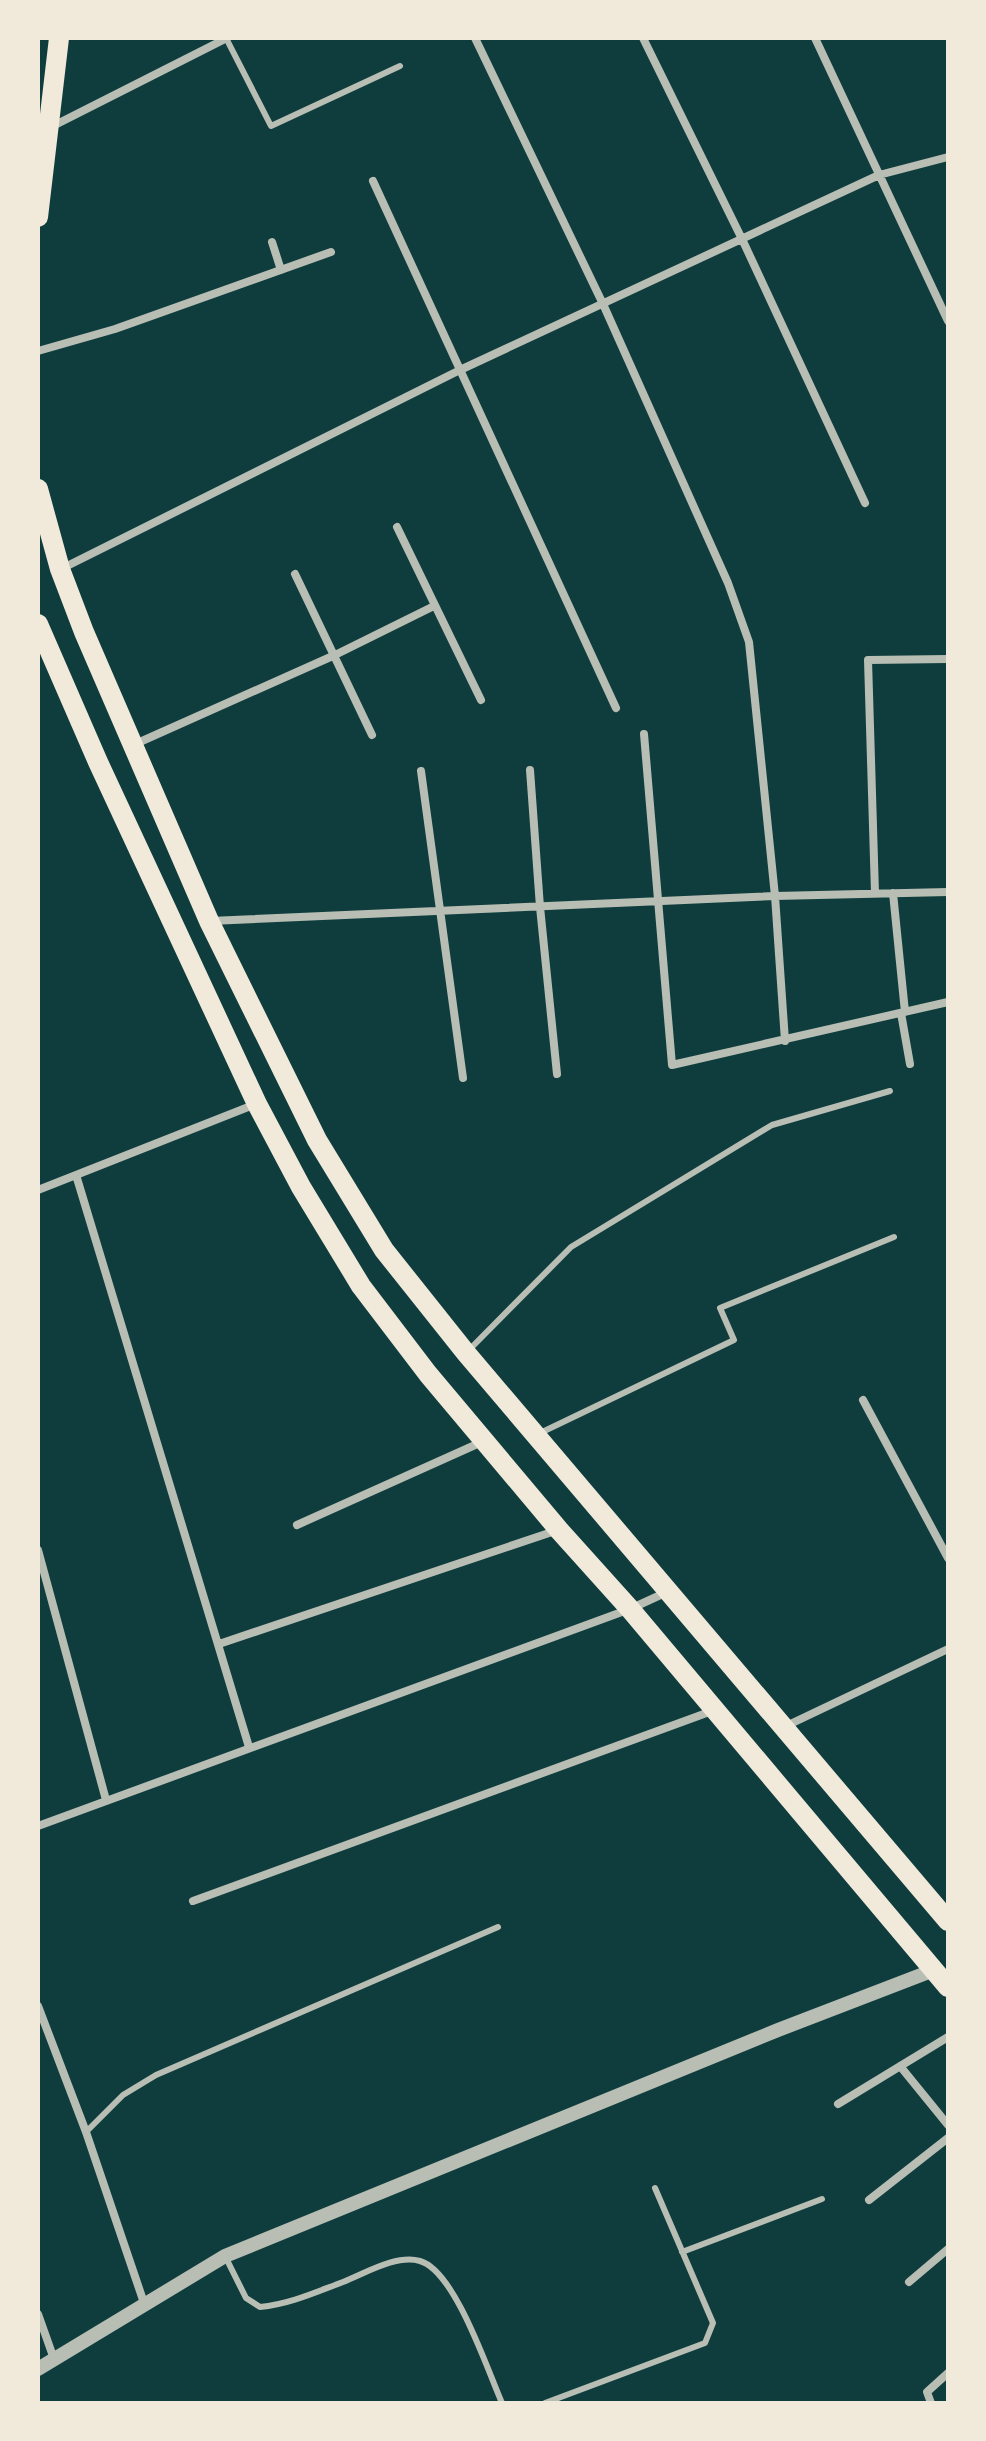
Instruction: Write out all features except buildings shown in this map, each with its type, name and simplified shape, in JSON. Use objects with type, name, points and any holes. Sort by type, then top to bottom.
[{"type":"main road","points":[[38,217],[47,130],[46,89],[59,38]]},
{"type":"main road","points":[[38,489],[60,569],[209,921],[317,1140],[384,1250],[466,1353],[948,1921]]},
{"type":"main road","points":[[38,624],[98,762],[257,1104],[301,1187],[361,1286],[484,1441],[630,1609],[948,1987]]},
{"type":"street","points":[[47,130],[227,38]]},
{"type":"street","points":[[475,38],[603,304],[728,583],[749,642],[775,896],[785,1041]]},
{"type":"street","points":[[643,38],[742,239],[865,503]]},
{"type":"street","points":[[815,38],[948,321]]},
{"type":"street","points":[[60,569],[460,370],[879,175],[948,157]]},
{"type":"street","points":[[373,181],[616,708]]},
{"type":"street","points":[[272,242],[281,270]]},
{"type":"street","points":[[38,351],[115,329],[331,252]]},
{"type":"street","points":[[397,527],[481,700]]},
{"type":"street","points":[[295,574],[372,735]]},
{"type":"street","points":[[133,745],[335,655],[434,606]]},
{"type":"street","points":[[875,893],[868,660],[948,659]]},
{"type":"street","points":[[644,734],[672,1065],[948,1002]]},
{"type":"street","points":[[530,770],[557,1074]]},
{"type":"street","points":[[421,771],[463,1078]]},
{"type":"street","points":[[209,921],[775,896],[948,892]]},
{"type":"street","points":[[893,893],[910,1064]]},
{"type":"street","points":[[38,1190],[257,1104]]},
{"type":"street","points":[[76,1175],[249,1747]]},
{"type":"street","points":[[863,1400],[948,1558]]},
{"type":"street","points":[[297,1525],[484,1441]]},
{"type":"street","points":[[219,1644],[559,1530]]},
{"type":"street","points":[[38,1550],[106,1800]]},
{"type":"street","points":[[38,1826],[630,1609],[668,1591]]},
{"type":"street","points":[[783,1728],[948,1649]]},
{"type":"street","points":[[193,1901],[713,1711]]},
{"type":"street","points":[[38,2369],[225,2256],[934,1970]]},
{"type":"street","points":[[38,2006],[86,2132],[144,2303]]},
{"type":"street","points":[[838,2104],[948,2037]]},
{"type":"street","points":[[900,2066],[948,2125]]},
{"type":"street","points":[[869,2200],[948,2138]]},
{"type":"street","points":[[909,2282],[948,2249]]},
{"type":"street","points":[[38,2314],[54,2359]]},
{"type":"street","points":[[931,2403],[927,2392],[948,2373]]},
{"type":"lane","points":[[227,38],[271,126],[400,66]]},
{"type":"lane","points":[[466,1353],[571,1247],[772,1125],[890,1091]]},
{"type":"lane","points":[[536,1435],[734,1340],[720,1308],[894,1237]]},
{"type":"lane","points":[[86,2132],[123,2095],[156,2075],[498,1927]]},
{"type":"lane","points":[[545,2403],[705,2343],[713,2323],[655,2188]]},
{"type":"lane","points":[[682,2252],[822,2199]]},
{"type":"lane","points":[[225,2256],[246,2298],[260,2307],[282,2305],[399,2261],[420,2261],[440,2273],[453,2291],[502,2403]]}]
